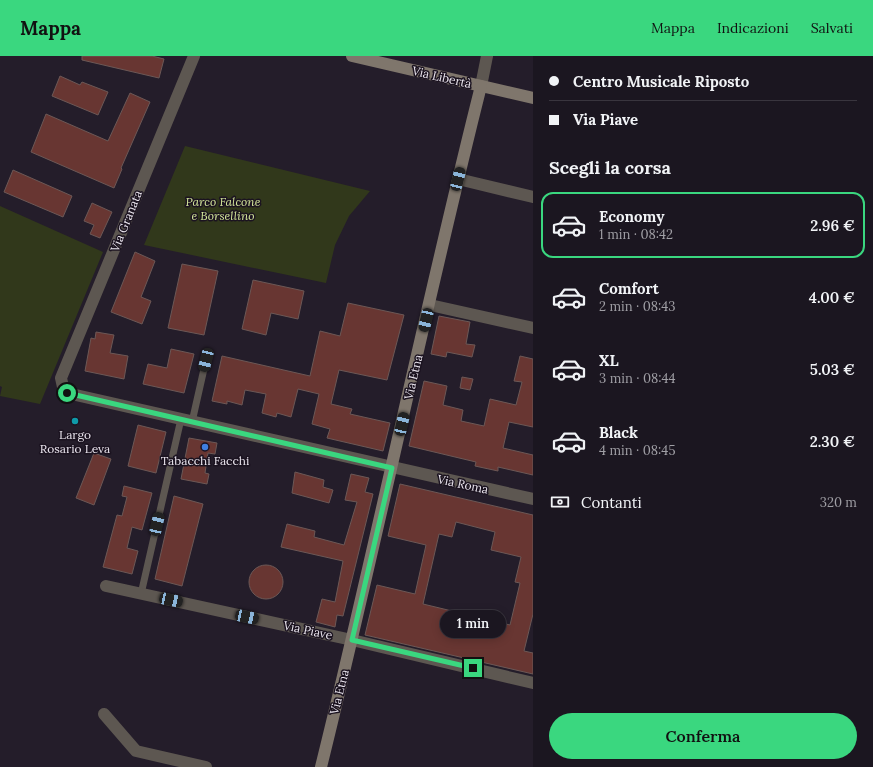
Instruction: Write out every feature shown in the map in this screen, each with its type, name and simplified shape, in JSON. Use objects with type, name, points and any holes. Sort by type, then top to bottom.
[{"type":"street","name":"Via Granata","points":[[63,387],[61,378],[194,56]]},
{"type":"street","name":"Via Libertà","points":[[352,56],[533,98]]},
{"type":"street","name":"Via Etna","points":[[321,767],[488,56]]},
{"type":"street","points":[[458,179],[533,197]]},
{"type":"street","points":[[430,305],[533,328]]},
{"type":"street","name":"Via Roma","points":[[63,387],[67,393],[533,499]]},
{"type":"street","name":"Via Piave","points":[[106,586],[352,640],[533,683]]},
{"type":"street","points":[[104,714],[136,751],[206,767]]},
{"type":"lane","points":[[141,594],[186,421],[206,360]]},
{"type":"green space","name":"Parco Falcone e Borsellino","points":[[185,146],[370,191],[349,216],[335,245],[326,283],[144,245]]},
{"type":"green space","points":[[0,206],[103,252],[40,404],[0,396],[2,387],[0,386]]},
{"type":"building","points":[[82,56],[152,56],[164,59],[159,78],[82,60]]},
{"type":"building","points":[[60,76],[80,85],[82,82],[108,92],[98,115],[52,96]]},
{"type":"building","points":[[130,93],[150,102],[121,168],[122,169],[114,188],[31,152],[46,114],[108,141]]},
{"type":"building","points":[[13,170],[72,196],[63,217],[4,192]]},
{"type":"building","points":[[92,203],[112,212],[100,238],[90,234],[94,225],[84,221]]},
{"type":"building","points":[[135,252],[155,261],[141,297],[151,301],[142,324],[111,312]]},
{"type":"building","points":[[182,264],[218,271],[204,335],[168,328]]},
{"type":"building","points":[[253,280],[304,291],[298,319],[271,313],[266,335],[242,329]]},
{"type":"building","points":[[348,303],[404,315],[387,380],[339,370],[331,404],[352,409],[350,414],[390,423],[383,451],[327,438],[330,429],[312,424],[319,394],[298,389],[291,417],[277,413],[276,417],[262,413],[266,394],[245,390],[242,405],[227,401],[227,404],[212,401],[222,356],[310,376],[320,331],[340,336]]},
{"type":"building","points":[[439,316],[470,322],[466,344],[475,345],[472,357],[447,352],[446,357],[431,354]]},
{"type":"building","points":[[96,332],[114,335],[110,353],[128,356],[124,379],[85,371],[91,338],[95,339]]},
{"type":"building","points":[[171,349],[194,354],[184,393],[143,384],[148,364],[167,368]]},
{"type":"building","points":[[520,356],[533,359],[533,427],[509,422],[503,448],[533,455],[533,475],[498,467],[498,471],[475,466],[476,462],[409,446],[424,381],[447,386],[443,405],[463,410],[461,421],[484,426],[490,399],[516,405],[522,382],[514,381]]},
{"type":"building","points":[[462,377],[473,379],[470,390],[460,388]]},
{"type":"building","points":[[138,425],[166,432],[156,473],[128,466]]},
{"type":"building","points":[[189,438],[217,443],[215,454],[208,453],[205,473],[209,474],[207,484],[181,479]]},
{"type":"building","points":[[94,453],[111,459],[94,505],[76,498]]},
{"type":"building","points":[[295,472],[324,480],[323,487],[333,490],[329,503],[292,493]]},
{"type":"building","points":[[351,474],[369,478],[365,492],[373,494],[343,616],[337,615],[335,627],[316,622],[322,599],[335,602],[343,561],[281,547],[287,524],[315,531],[314,537],[344,545],[357,502],[345,500]]},
{"type":"building","points":[[400,484],[533,515],[533,614],[524,651],[533,653],[533,674],[365,635],[377,585],[415,594],[426,545],[388,536]],"holes":[[[456,522],[495,532],[491,550],[521,557],[515,582],[520,583],[510,625],[423,604],[439,534],[452,537]]]},
{"type":"building","points":[[124,486],[152,493],[142,530],[132,527],[127,548],[138,551],[132,574],[103,567],[117,515],[122,516],[127,497],[122,496]]},
{"type":"building","points":[[174,496],[203,504],[182,586],[155,579]]},
{"type":"building","points":[[263,565],[269,565],[273,566],[280,572],[283,582],[282,589],[276,596],[269,599],[263,599],[259,598],[252,592],[249,585],[249,579],[250,575],[256,568]]},
{"type":"place","name":"Largo Rosario Leva","points":[[75,421]]},
{"type":"place","name":"Tabacchi Facchi","points":[[205,447]]},
{"type":"route","points":[[67,393],[392,468],[352,640],[473,668]]}]
